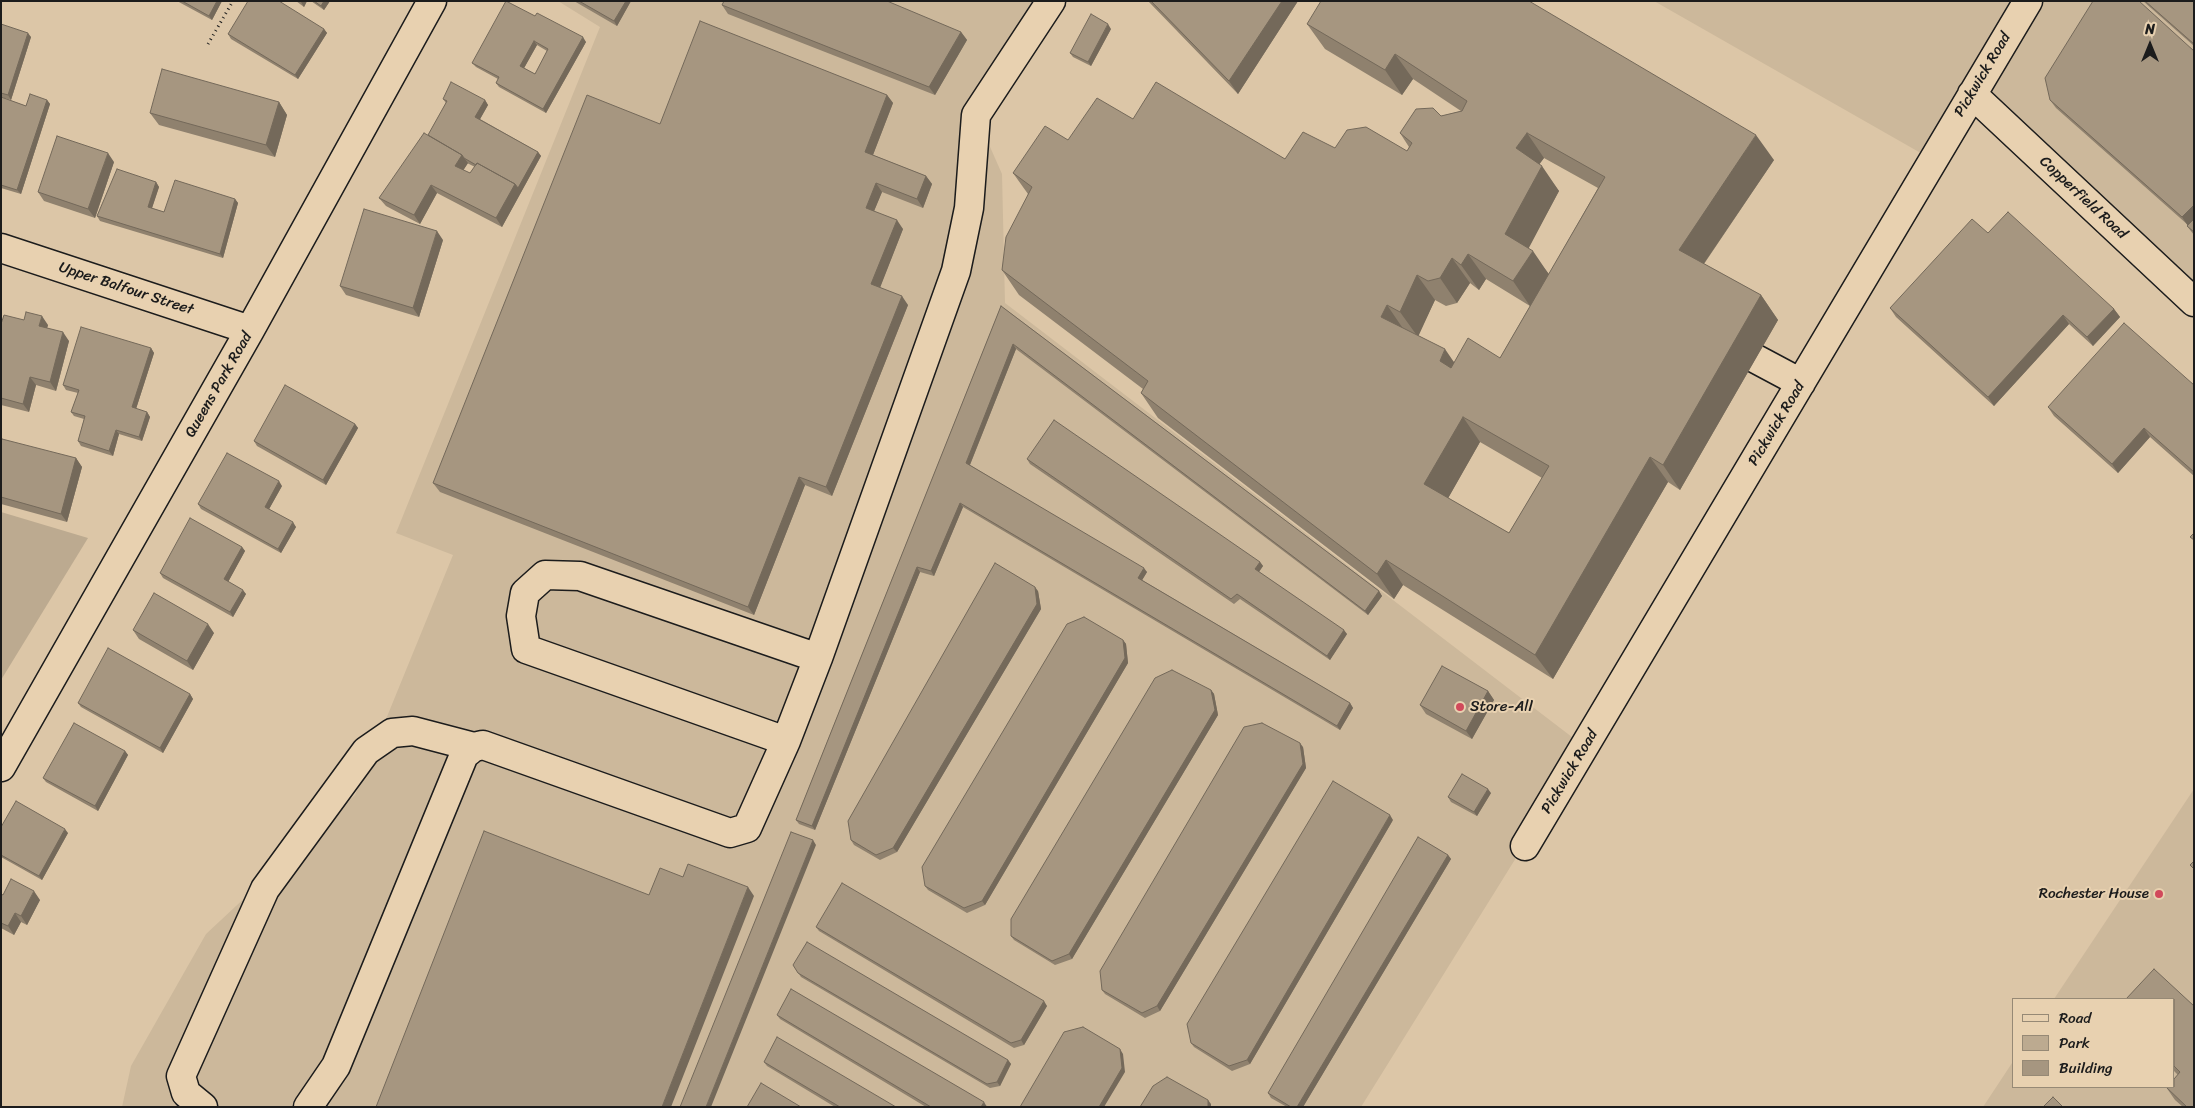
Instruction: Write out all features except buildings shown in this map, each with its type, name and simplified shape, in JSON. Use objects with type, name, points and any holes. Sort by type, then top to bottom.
[{"type":"street","name":"Queens Park Road","points":[[1,767],[250,330],[432,1]]},
{"type":"street","points":[[308,1107],[336,1066],[464,755],[474,747],[483,745],[730,833],[747,828],[786,741],[818,658],[956,271],[969,208],[976,115],[1051,1]]},
{"type":"street","name":"Pickwick Road","points":[[1525,846],[2028,1]]},
{"type":"street","name":"Copperfield Road","points":[[1972,94],[2194,302]]},
{"type":"street","name":"Upper Balfour Street","points":[[1,248],[250,330]]},
{"type":"street","points":[[1751,368],[1796,391]]},
{"type":"street","points":[[786,741],[526,649],[521,616],[525,593],[545,575],[580,576],[818,658]]},
{"type":"street","points":[[203,1107],[186,1093],[181,1076],[265,889],[366,751],[392,732],[413,731],[474,747]]},
{"type":"path","points":[[208,44],[233,1]]},
{"type":"shaded area","points":[[558,1],[1051,1],[976,115],[1002,174],[1005,303],[1585,747],[1361,1107],[122,1107],[131,1066],[206,934],[355,795],[453,555],[396,533],[600,27]]},
{"type":"shaded area","points":[[1654,1],[2194,1],[2194,302],[1972,94],[1933,160]]},
{"type":"shaded area","name":"Rochester House","points":[[2194,789],[2194,1107],[1983,1107],[2012,1063],[2012,1088],[2175,1088],[2175,998],[2055,998]]},
{"type":"green space","points":[[1,512],[88,538],[1,680]]},
{"type":"place","name":"Store-All","points":[[1460,707]]},
{"type":"place","name":"Rochester House","points":[[2159,894]]}]
